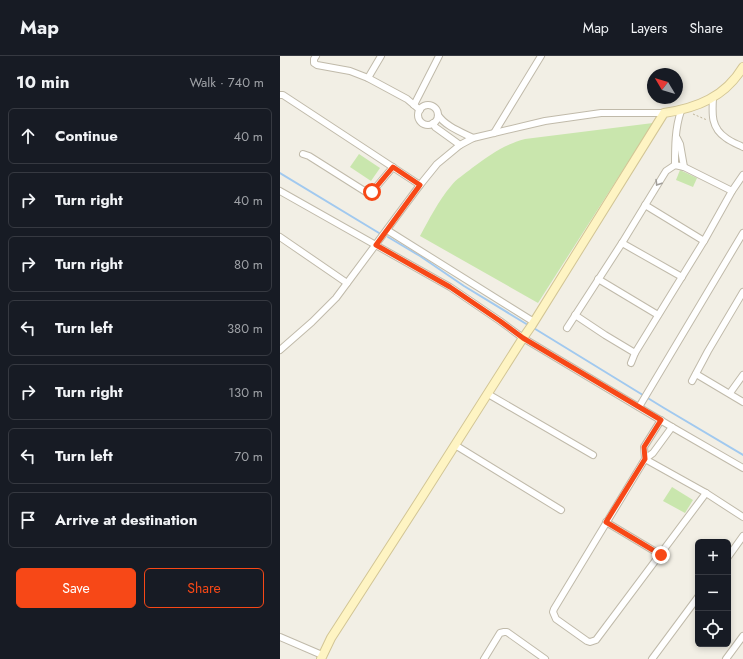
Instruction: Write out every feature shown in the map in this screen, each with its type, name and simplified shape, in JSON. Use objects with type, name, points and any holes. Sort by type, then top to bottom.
[{"type":"street","points":[[316,56],[314,63],[317,65],[350,71],[368,78],[407,99],[420,110]]},
{"type":"street","points":[[368,78],[381,56]]},
{"type":"street","points":[[414,105],[439,56]]},
{"type":"street","points":[[494,132],[541,56]]},
{"type":"street","points":[[280,350],[312,322],[336,298],[437,164],[460,145],[473,138],[494,132],[545,121],[601,113],[664,113],[681,111],[713,98],[727,87],[743,67]]},
{"type":"street","points":[[280,95],[283,95],[420,185]]},
{"type":"street","points":[[713,98],[712,110],[716,129],[725,138],[743,147]]},
{"type":"street","points":[[438,114],[433,123],[427,125],[421,122],[418,116],[420,110],[424,106],[430,105],[436,109],[441,120],[473,138]]},
{"type":"street","points":[[675,165],[676,135],[678,118],[681,111]]},
{"type":"street","points":[[280,637],[321,657],[331,638],[488,394],[664,113]]},
{"type":"street","points":[[433,123],[435,127],[460,145]]},
{"type":"street","points":[[446,135],[451,127]]},
{"type":"street","points":[[676,135],[680,144],[684,167]]},
{"type":"street","points":[[303,154],[309,156],[369,194],[393,167]]},
{"type":"street","points":[[567,328],[666,171],[675,165],[684,167],[732,191]]},
{"type":"street","points":[[631,362],[732,191],[743,175]]},
{"type":"street","points":[[280,190],[450,287],[500,321],[529,329]]},
{"type":"street","points":[[645,205],[704,240]]},
{"type":"street","points":[[387,230],[529,329],[641,404],[661,420],[743,468]]},
{"type":"street","points":[[641,404],[743,233]]},
{"type":"street","points":[[280,237],[347,283]]},
{"type":"street","points":[[622,243],[682,277]]},
{"type":"street","points":[[598,279],[658,315]]},
{"type":"street","points":[[692,381],[743,292]]},
{"type":"street","points":[[575,315],[635,353]]},
{"type":"street","points":[[696,374],[743,402]]},
{"type":"street","points":[[730,393],[743,375]]},
{"type":"street","points":[[488,394],[593,455]]},
{"type":"street","points":[[645,459],[644,447],[661,420]]},
{"type":"street","points":[[672,427],[653,453],[645,459],[551,612],[556,619],[587,641],[590,642],[596,640],[706,493]]},
{"type":"street","points":[[455,446],[561,510]]},
{"type":"street","points":[[645,459],[706,493],[743,517]]},
{"type":"street","points":[[606,522],[661,555]]},
{"type":"street","points":[[731,553],[743,536]]},
{"type":"street","points":[[652,659],[695,601]]},
{"type":"street","points":[[484,659],[500,633],[504,632],[508,632],[545,659]]},
{"type":"street","points":[[726,659],[743,636]]},
{"type":"path","points":[[681,111],[692,114],[714,124]]},
{"type":"green space","points":[[653,123],[538,303],[420,236],[438,204],[453,183],[503,147],[525,139]]},
{"type":"green space","points":[[359,154],[380,168],[371,181],[350,167]]},
{"type":"green space","points":[[680,170],[697,178],[693,187],[676,180]]},
{"type":"green space","points":[[672,487],[693,500],[685,513],[663,501]]},
{"type":"waterway","points":[[280,173],[379,233]]},
{"type":"waterway","points":[[388,237],[528,325]]},
{"type":"waterway","points":[[532,327],[743,455]]},
{"type":"route","points":[[372,192],[393,167],[420,185],[376,245],[450,287],[523,338],[661,420],[644,447],[645,459],[606,522],[661,555]]}]
